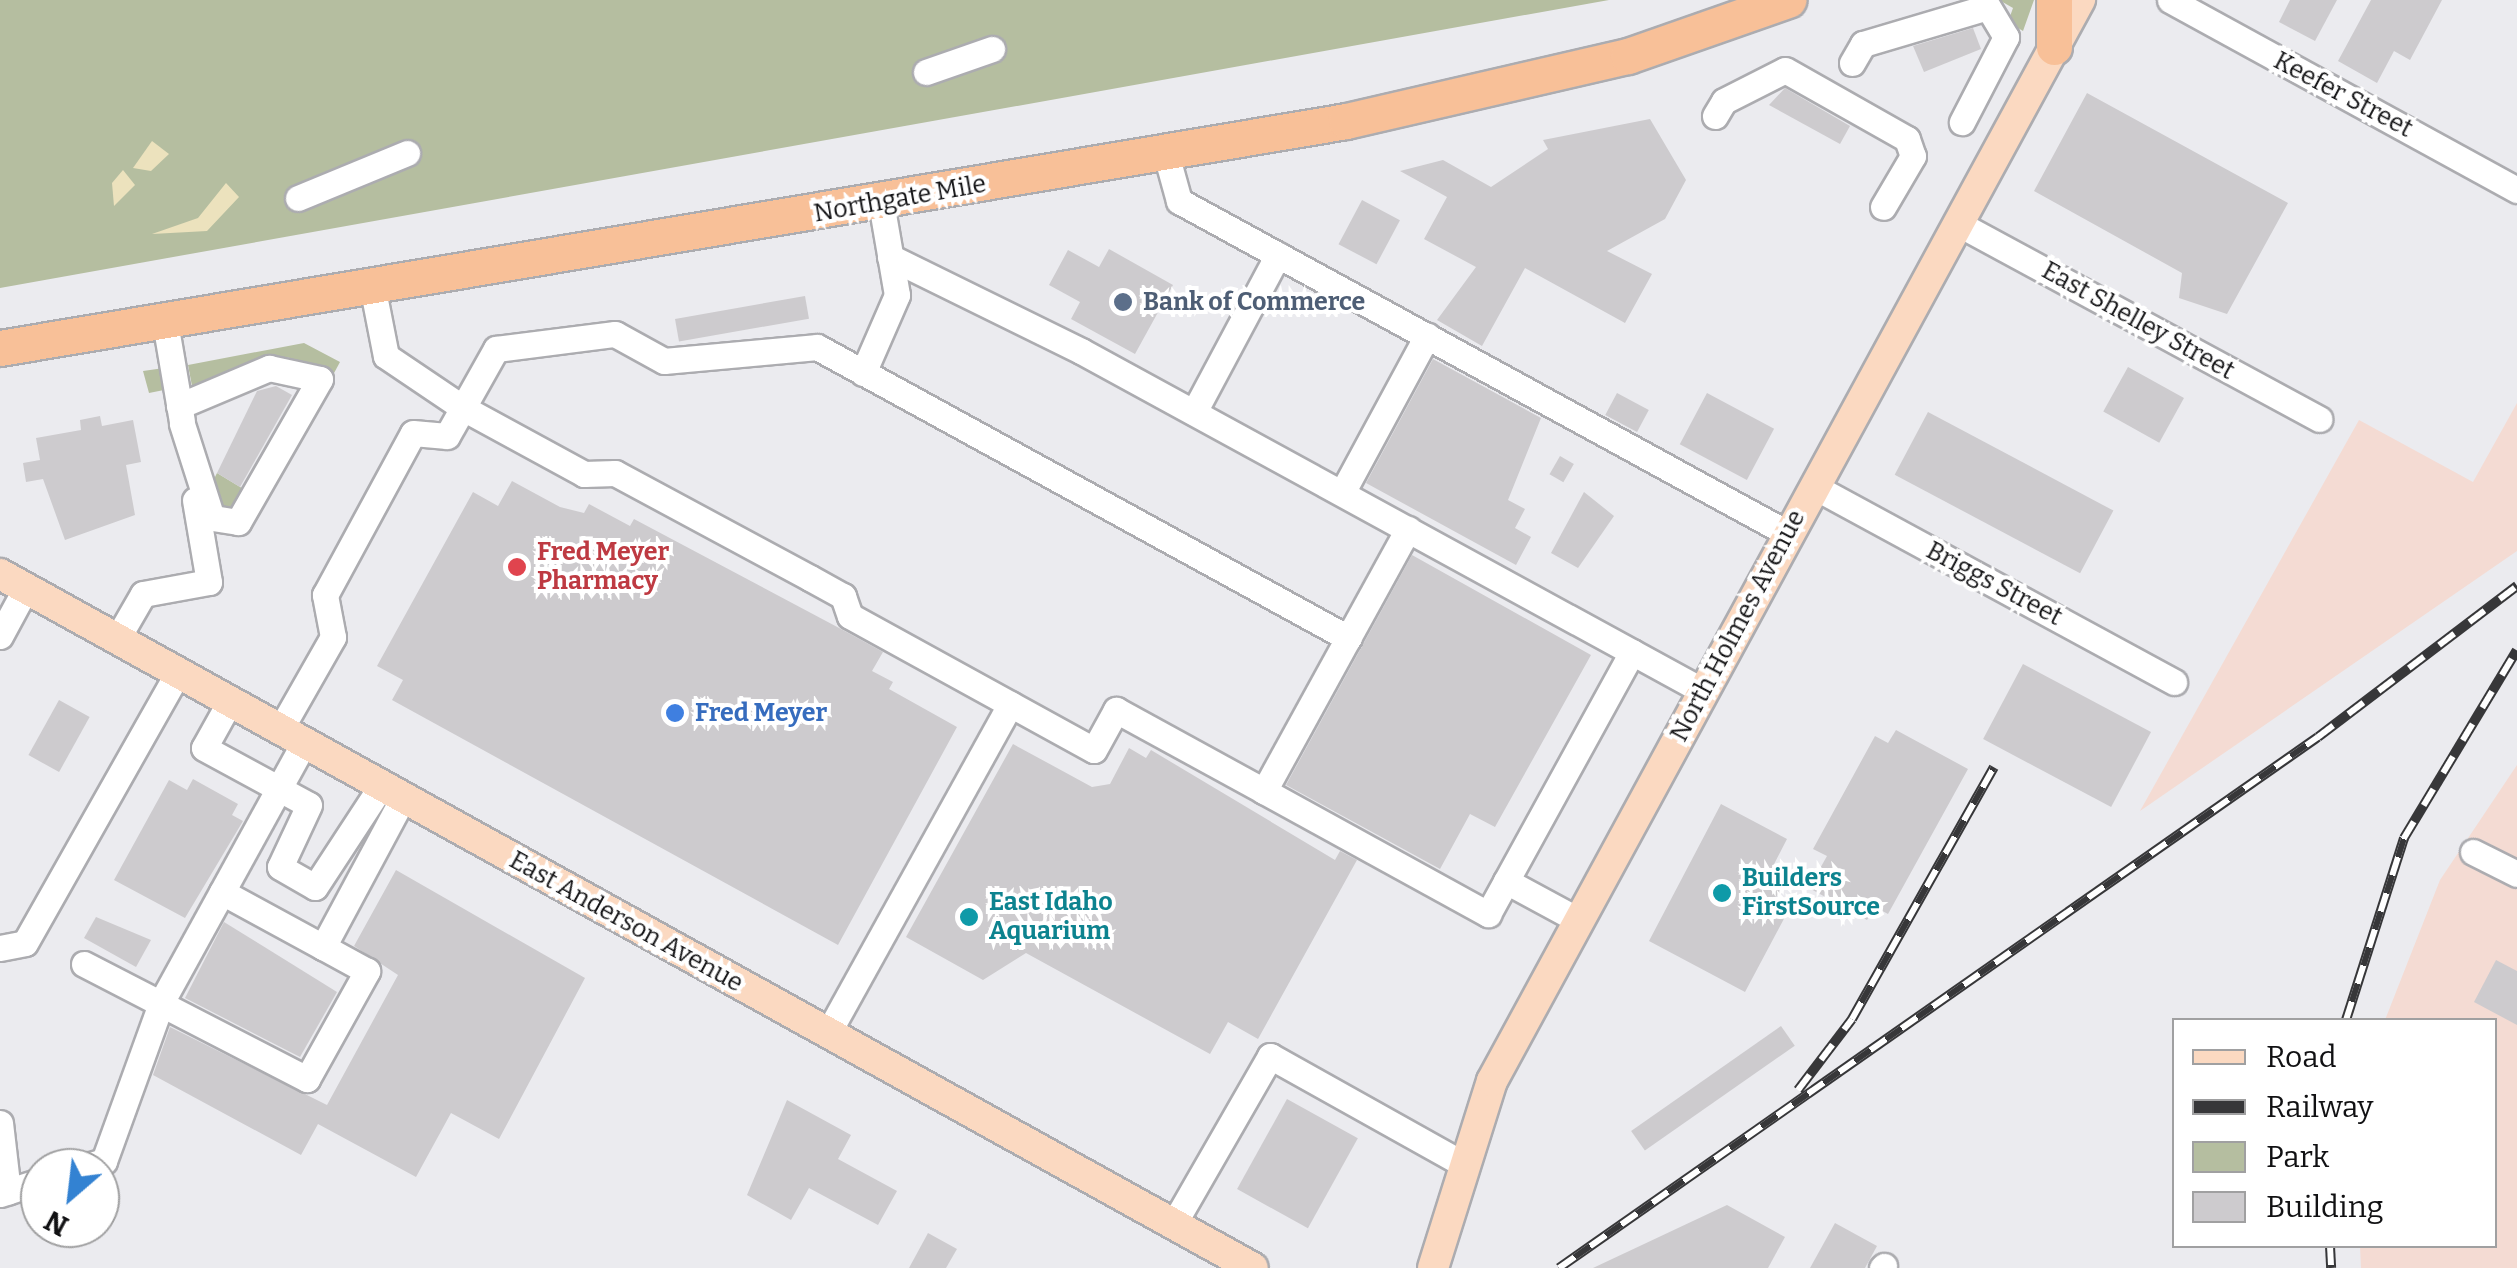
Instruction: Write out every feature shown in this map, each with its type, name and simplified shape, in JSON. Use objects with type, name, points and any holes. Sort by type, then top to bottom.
[{"type":"highway","name":"Northgate Mile","points":[[0,348],[373,290],[1166,154],[1508,86],[1788,0]]},
{"type":"highway","points":[[2054,0],[2054,47]]},
{"type":"main road","name":"North Holmes Avenue","points":[[1433,1268],[1460,1162],[1492,1081],[2080,0]]},
{"type":"main road","name":"East Anderson Avenue","points":[[13,581],[1253,1268]]},
{"type":"street","name":"Keefer Street","points":[[2170,0],[2517,190]]},
{"type":"street","points":[[1852,62],[1863,44],[1988,7],[2006,37],[1962,122]]},
{"type":"street","points":[[926,72],[992,49]]},
{"type":"street","points":[[1715,116],[1724,100],[1785,70],[1907,139],[1913,156],[1884,208]]},
{"type":"street","points":[[298,198],[406,153]]},
{"type":"street","points":[[1166,154],[1179,202],[1787,533]]},
{"type":"street","points":[[864,372],[892,320],[890,257],[880,202]]},
{"type":"street","name":"East Shelley Street","points":[[1957,223],[2319,419]]},
{"type":"street","points":[[1194,412],[1278,256]]},
{"type":"street","points":[[890,257],[1194,412],[1703,691]]},
{"type":"street","points":[[373,290],[386,356],[463,408],[584,474],[616,473],[701,519],[1094,750],[1116,710],[1488,914],[1632,652]]},
{"type":"street","points":[[117,638],[143,594],[209,582],[166,322]]},
{"type":"street","points":[[108,1148],[162,1001],[280,788],[292,737],[333,637],[325,595],[413,433],[447,436],[496,349],[615,334],[664,361],[817,347],[1348,638]]},
{"type":"street","points":[[1342,492],[1427,336]]},
{"type":"street","points":[[181,415],[213,391],[268,368],[320,379],[230,541],[208,537],[198,520]]},
{"type":"street","points":[[181,415],[212,518],[238,522],[256,496]]},
{"type":"street","name":"Briggs Street","points":[[1813,486],[2174,682]]},
{"type":"street","points":[[1264,790],[1408,529]]},
{"type":"street","points":[[0,636],[13,581]]},
{"type":"street","points":[[0,948],[25,943],[178,673]]},
{"type":"street","points":[[229,702],[204,748],[309,804],[280,866],[316,888],[392,792]]},
{"type":"street","points":[[828,1033],[1010,704]]},
{"type":"street","points":[[323,947],[392,792]]},
{"type":"street","points":[[2474,852],[2517,874]]},
{"type":"street","points":[[1506,881],[1578,920]]},
{"type":"street","points":[[84,964],[308,1079],[366,971],[222,892]]},
{"type":"street","points":[[1174,1224],[1270,1056],[1460,1162]]},
{"type":"street","points":[[0,1123],[4,1193]]},
{"type":"shaded area","points":[[2517,403],[2517,551],[2140,811],[2359,420],[2473,482]]},
{"type":"shaded area","points":[[2517,765],[2517,1268],[2361,1268],[2360,1248],[2497,1248],[2497,1018],[2386,1018],[2440,880]]},
{"type":"green space","points":[[0,0],[1609,0],[0,288]]},
{"type":"green space","points":[[1999,0],[2034,0],[2023,31],[2008,22],[2013,8]]},
{"type":"green space","points":[[304,343],[340,362],[333,375],[287,357],[192,386],[188,365]]},
{"type":"green space","points":[[164,368],[164,390],[149,393],[143,371]]},
{"type":"green space","points":[[217,473],[250,493],[223,518],[211,485]]},
{"type":"sand","points":[[152,141],[169,154],[151,171],[133,168]]},
{"type":"sand","points":[[123,170],[135,185],[114,206],[112,183]]},
{"type":"sand","points":[[226,183],[239,197],[207,231],[152,234],[198,218]]},
{"type":"building","points":[[2290,0],[2337,0],[2315,41],[2279,22]]},
{"type":"building","points":[[2371,0],[2442,0],[2410,60],[2394,51],[2377,83],[2338,61]]},
{"type":"building","points":[[1973,28],[1981,49],[1924,72],[1913,46]]},
{"type":"building","points":[[1785,88],[1850,126],[1840,144],[1769,105]]},
{"type":"building","points":[[2087,93],[2288,203],[2227,314],[2179,298],[2182,273],[2034,191]]},
{"type":"building","points":[[1650,119],[1686,180],[1665,219],[1607,251],[1652,274],[1625,323],[1525,268],[1482,346],[1437,320],[1476,267],[1424,239],[1447,197],[1400,171],[1443,160],[1491,187],[1548,149],[1543,140]]},
{"type":"building","points":[[1362,200],[1400,220],[1376,264],[1339,244]]},
{"type":"building","points":[[1109,249],[1173,285],[1135,354],[1071,319],[1080,302],[1049,285],[1068,250],[1099,267]]},
{"type":"building","points":[[805,296],[809,319],[679,342],[675,319]]},
{"type":"building","points":[[1433,359],[1541,418],[1508,500],[1525,509],[1515,528],[1531,537],[1516,565],[1366,483]]},
{"type":"building","points":[[2128,367],[2184,398],[2159,443],[2103,412]]},
{"type":"building","points":[[276,386],[292,395],[240,487],[217,473],[257,391]]},
{"type":"building","points":[[1617,393],[1649,410],[1637,432],[1605,415]]},
{"type":"building","points":[[1707,393],[1774,429],[1747,480],[1680,444]]},
{"type":"building","points":[[1928,412],[2113,511],[2080,573],[1895,475]]},
{"type":"building","points":[[100,416],[102,426],[133,420],[141,462],[126,465],[135,515],[65,540],[43,479],[26,482],[23,463],[40,460],[36,438],[81,430],[80,420]]},
{"type":"building","points":[[1560,456],[1574,464],[1563,482],[1550,474]]},
{"type":"building","name":"Fred Meyer","points":[[512,481],[560,507],[584,513],[589,504],[630,526],[634,519],[883,652],[872,671],[893,682],[889,689],[957,727],[838,945],[392,700],[403,680],[377,666],[473,492],[498,506]]},
{"type":"building","points":[[1584,492],[1614,516],[1578,568],[1551,553]]},
{"type":"building","points":[[1412,555],[1591,655],[1495,827],[1470,814],[1440,869],[1286,785]]},
{"type":"building","points":[[2023,664],[2151,732],[2111,807],[1983,739]]},
{"type":"building","points":[[59,700],[90,717],[59,772],[28,755]]},
{"type":"building","points":[[1896,730],[1968,769],[1888,914],[1875,907],[1867,920],[1809,888],[1827,856],[1813,849],[1875,736],[1888,743]]},
{"type":"building","points":[[1013,744],[1092,787],[1110,784],[1129,748],[1146,758],[1151,750],[1335,860],[1340,851],[1357,860],[1258,1039],[1228,1022],[1210,1054],[1026,953],[983,980],[906,937]]},
{"type":"building","points":[[193,779],[238,804],[232,815],[243,821],[185,918],[114,880],[169,780],[187,790]]},
{"type":"building","name":"Builders FirstSource","points":[[1721,804],[1787,839],[1770,872],[1785,880],[1771,907],[1786,915],[1745,992],[1649,941]]},
{"type":"building","points":[[396,870],[585,978],[499,1139],[451,1113],[416,1177],[318,1124],[301,1155],[153,1075],[170,1027],[327,1105],[398,975],[354,946]]},
{"type":"building","points":[[96,917],[151,940],[136,967],[84,938]]},
{"type":"building","points":[[224,922],[337,992],[300,1057],[185,998]]},
{"type":"building","points":[[2496,960],[2517,971],[2517,1025],[2474,1002]]},
{"type":"building","points":[[1781,1026],[1795,1046],[1645,1151],[1631,1131]]},
{"type":"building","points":[[1287,1099],[1358,1138],[1308,1228],[1237,1189]]},
{"type":"building","points":[[787,1100],[851,1135],[838,1159],[897,1191],[878,1225],[809,1188],[791,1220],[747,1195]]},
{"type":"building","points":[[1727,1205],[1785,1237],[1768,1268],[1593,1268]]},
{"type":"building","points":[[1835,1223],[1877,1246],[1865,1268],[1810,1268]]},
{"type":"building","points":[[928,1233],[957,1249],[946,1268],[909,1268]]},
{"type":"railway","points":[[1559,1268],[2318,737],[2517,586]]},
{"type":"railway","points":[[2347,1018],[2404,838],[2517,650]]},
{"type":"railway","points":[[1798,1090],[1852,1019],[1994,767]]},
{"type":"railway","points":[[2330,1248],[2331,1268]]},
{"type":"place","name":"Bank of Commerce","points":[[1123,302]]},
{"type":"place","name":"Fred Meyer Pharmacy","points":[[517,567]]},
{"type":"place","name":"Fred Meyer","points":[[675,713]]},
{"type":"place","name":"Builders FirstSource","points":[[1722,893]]},
{"type":"place","name":"East Idaho Aquarium","points":[[969,917]]}]
